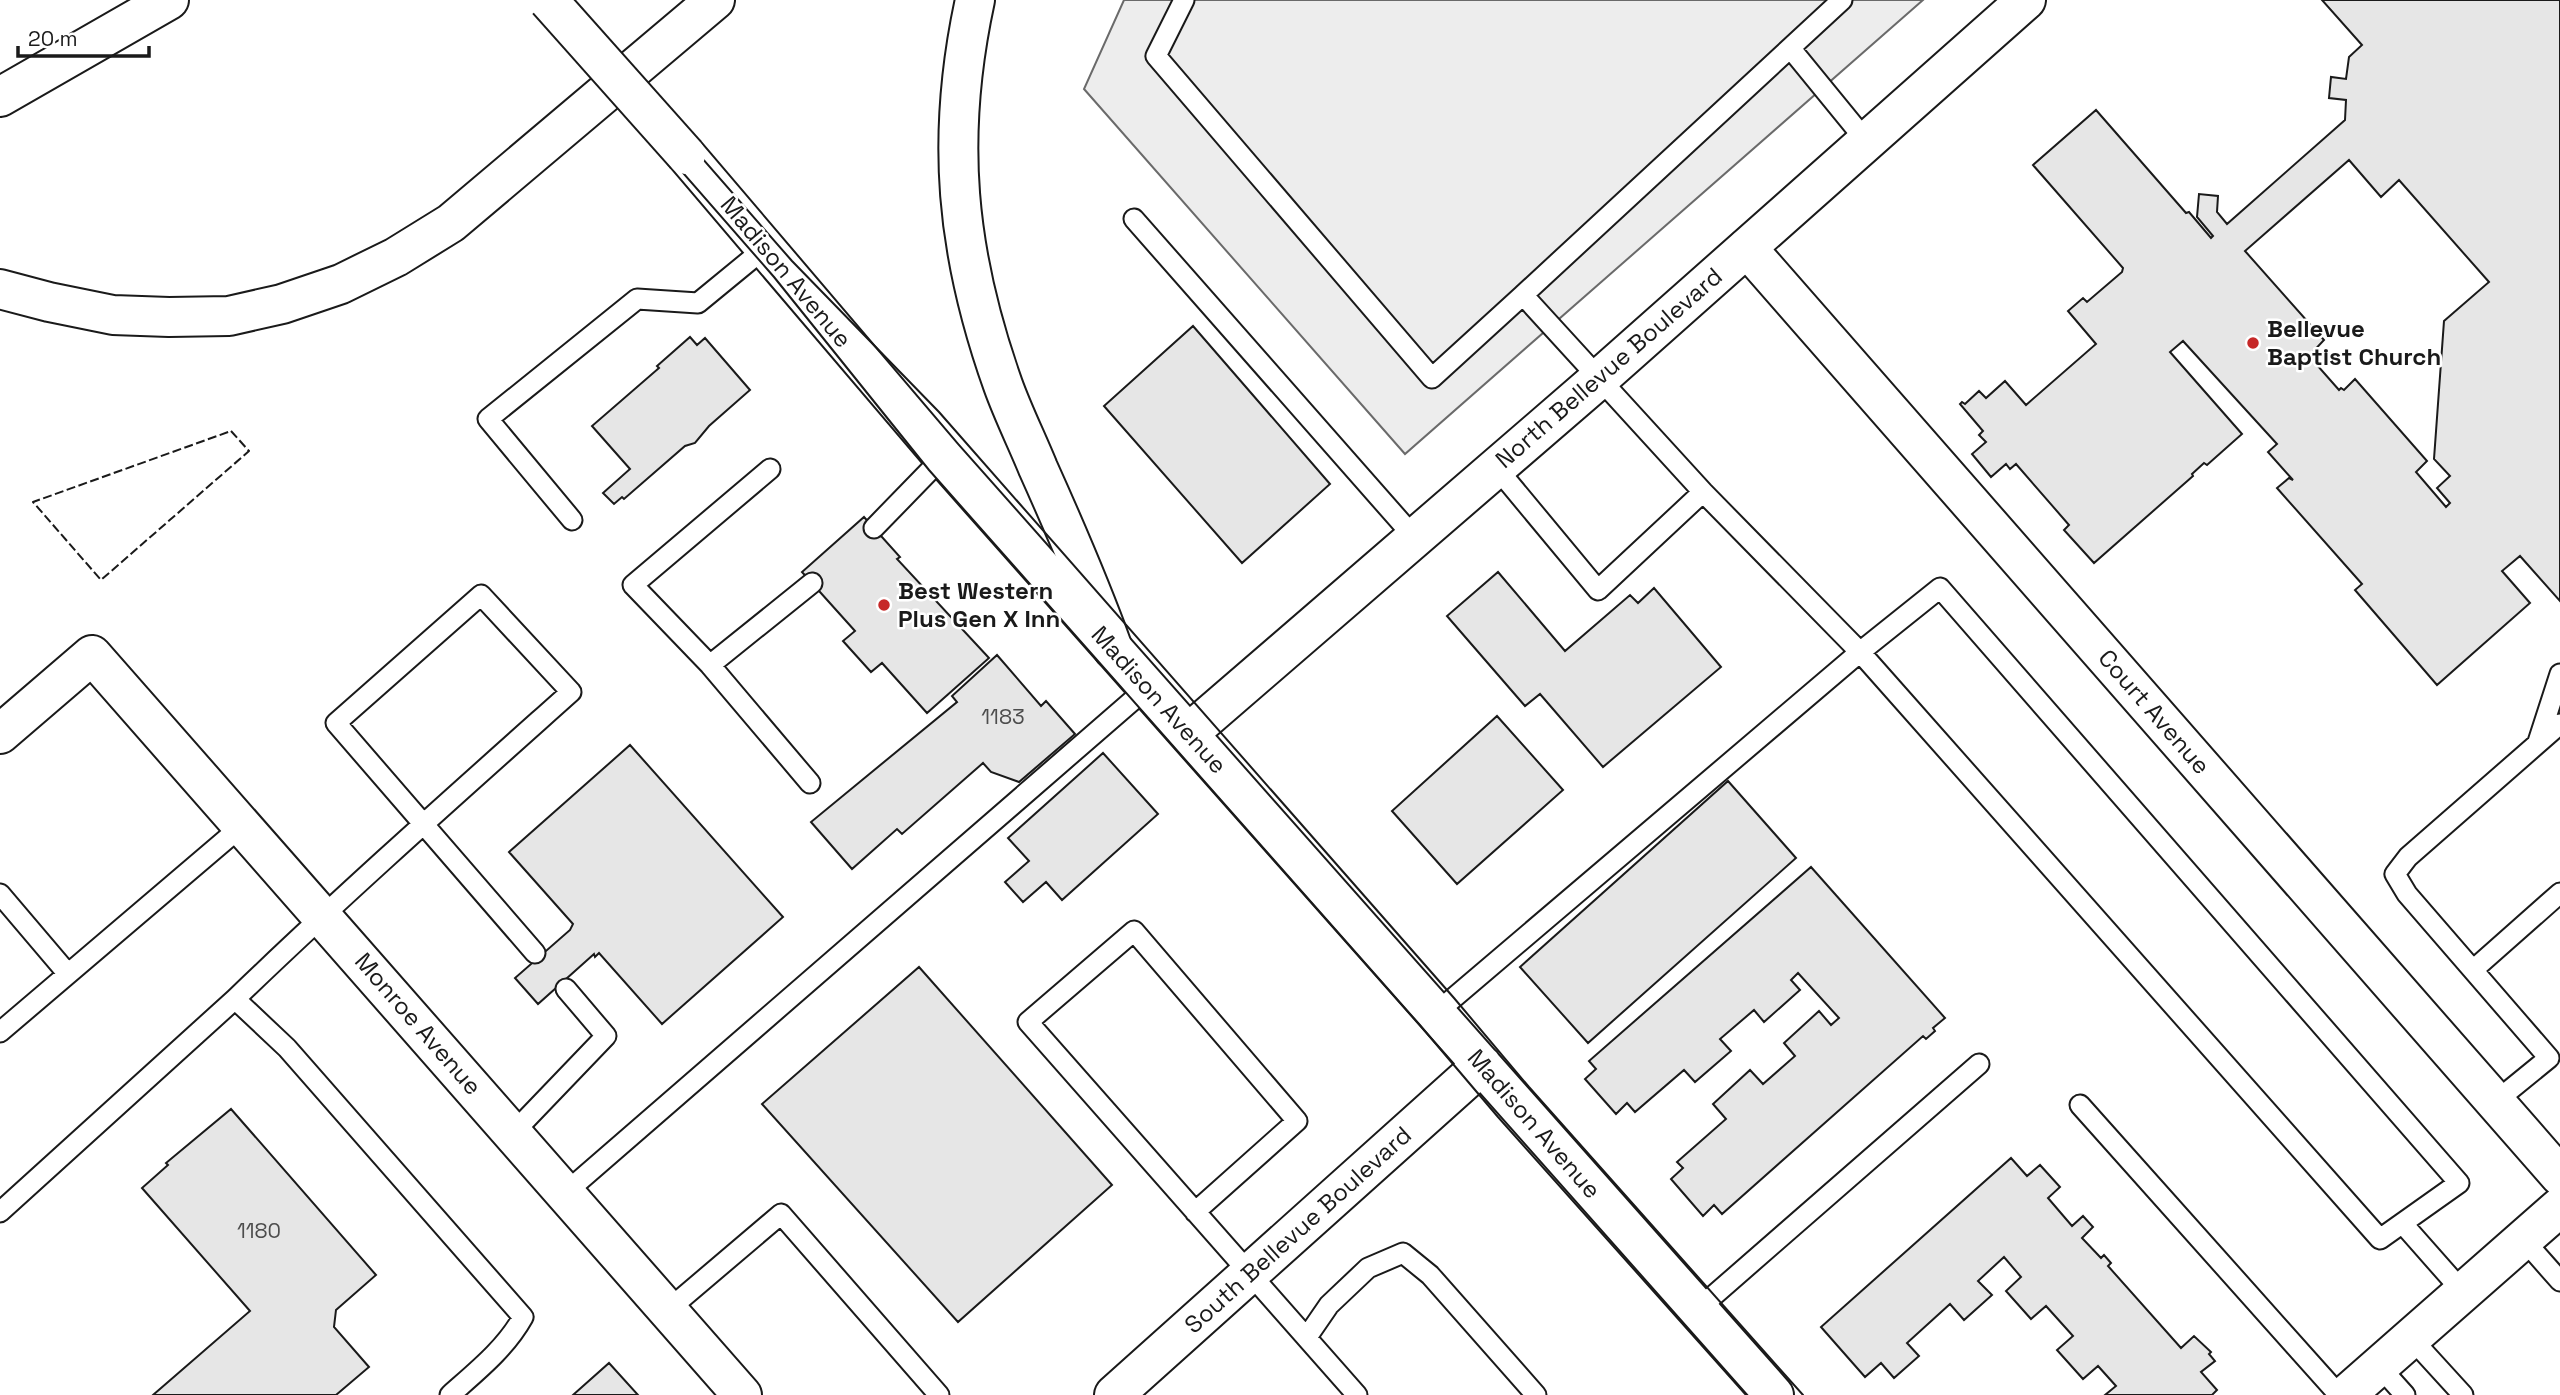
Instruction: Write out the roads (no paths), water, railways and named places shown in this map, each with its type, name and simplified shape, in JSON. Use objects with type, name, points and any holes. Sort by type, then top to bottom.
[{"type":"main road","points":[[0,97],[169,0]]},
{"type":"main road","name":"Madison Avenue","points":[[548,0],[686,155],[943,457],[1774,1395]]},
{"type":"main road","points":[[0,289],[48,302],[113,314],[169,317],[229,316],[341,284],[396,257],[451,223],[715,0]]},
{"type":"main road","points":[[975,0],[961,72],[958,113],[957,171],[964,244],[986,335],[1004,388],[1089,583],[1113,649]]},
{"type":"main road","name":"North Bellevue Boulevard","points":[[1188,733],[1600,378],[2026,0]]},
{"type":"main road","name":"Court Avenue","points":[[1747,248],[2560,1176]]},
{"type":"main road","name":"Monroe Avenue","points":[[0,734],[92,655],[742,1395]]},
{"type":"main road","name":"South Bellevue Boulevard","points":[[1114,1395],[1482,1065]]},
{"type":"main road","points":[[2346,1395],[2560,1207]]},
{"type":"lane","points":[[1184,0],[1156,56],[1432,378],[1843,0]]},
{"type":"lane","points":[[1790,49],[1867,142]]},
{"type":"lane","points":[[1134,219],[1414,537]]},
{"type":"lane","points":[[572,520],[488,419],[637,299],[698,303],[765,248]]},
{"type":"lane","points":[[1437,1012],[1860,652],[1940,588],[2459,1182],[2380,1239],[1860,652],[1703,492],[1523,295]]},
{"type":"lane","points":[[874,528],[943,457]]},
{"type":"lane","points":[[1495,466],[1598,590],[1703,492]]},
{"type":"lane","points":[[770,469],[633,585],[710,665],[810,783]]},
{"type":"lane","points":[[710,665],[812,583]]},
{"type":"lane","points":[[0,1212],[235,999],[322,915],[424,823],[571,692],[481,595],[336,723],[424,823],[535,953]]},
{"type":"lane","points":[[2537,743],[2560,674]]},
{"type":"lane","points":[[564,1194],[1147,688]]},
{"type":"lane","points":[[2496,1102],[2554,1052],[2473,970],[2407,894],[2395,874],[2408,857],[2560,724]]},
{"type":"lane","points":[[0,1032],[243,825]]},
{"type":"lane","points":[[2473,970],[2560,893]]},
{"type":"lane","points":[[0,894],[68,974]]},
{"type":"lane","points":[[1195,1212],[1297,1121],[1134,931],[1028,1022],[1195,1212],[1251,1273],[1357,1395]]},
{"type":"lane","points":[[513,1133],[606,1036],[566,989]]},
{"type":"lane","points":[[235,999],[287,1048],[523,1317],[513,1335],[494,1357],[450,1395]]},
{"type":"lane","points":[[1697,1310],[1979,1064]]},
{"type":"lane","points":[[2080,1105],[2339,1395]]},
{"type":"lane","points":[[668,1310],[781,1214],[939,1395]]},
{"type":"lane","points":[[2403,1224],[2463,1292]]},
{"type":"lane","points":[[2523,1240],[2560,1281]]},
{"type":"lane","points":[[1307,1338],[1329,1305],[1368,1268],[1403,1253],[1430,1275],[1536,1395]]},
{"type":"lane","points":[[2411,1338],[2463,1395]]},
{"type":"lane","points":[[2379,1366],[2405,1395]]},
{"type":"tram line","points":[[532,0],[774,277],[929,470],[1746,1395]]},
{"type":"tram line","points":[[564,0],[792,261],[939,412],[1454,998],[1529,1087],[1803,1395]]},
{"type":"place","name":"Bellevue Baptist Church","points":[[2253,343]]},
{"type":"place","name":"Best Western Plus Gen X Inn","points":[[884,605]]}]
